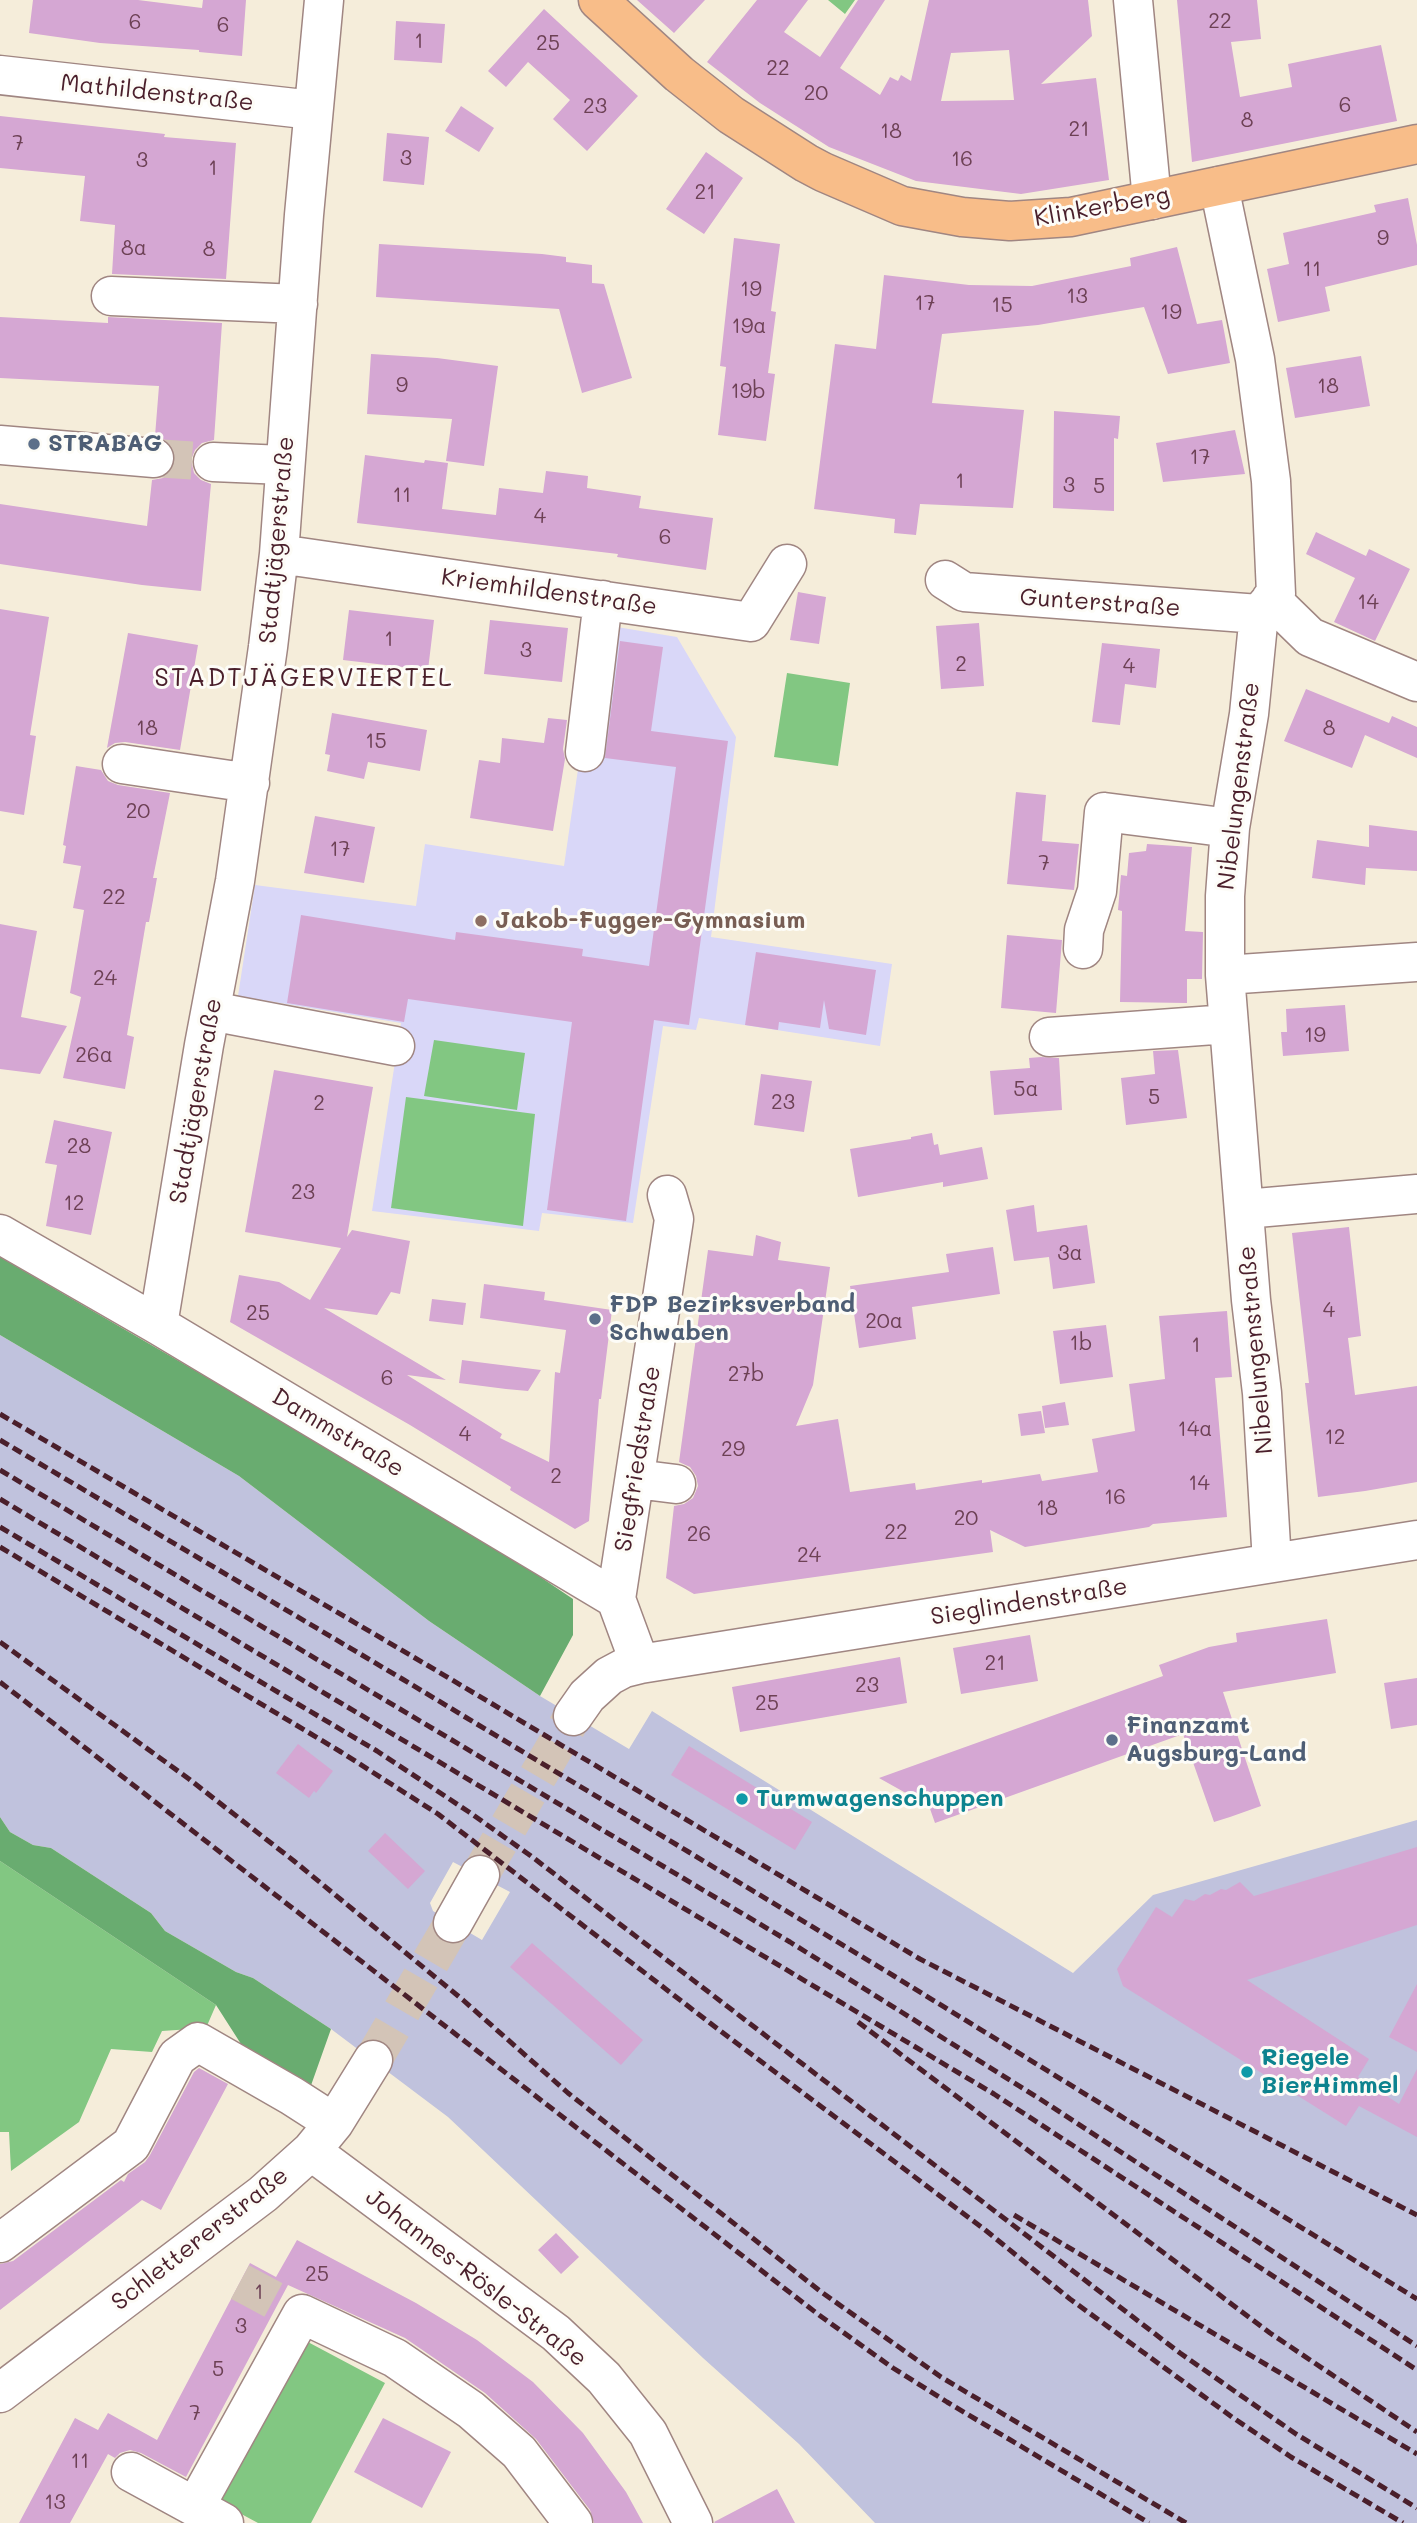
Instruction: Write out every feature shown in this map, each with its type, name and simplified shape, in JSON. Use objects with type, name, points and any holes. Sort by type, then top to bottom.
[{"type":"main road","name":"Klinkerberg","points":[[598,0],[679,74],[756,133],[823,172],[902,206],[962,218],[1010,222],[1072,217],[1417,144]]},
{"type":"street","name":"Stadtjägerstraße","points":[[158,1325],[250,783],[279,554],[284,465],[324,0]]},
{"type":"street","points":[[1133,0],[1152,200]]},
{"type":"street","name":"Mathildenstraße","points":[[0,75],[313,110]]},
{"type":"street","name":"Nibelungenstraße","points":[[1219,186],[1251,336],[1271,481],[1276,594],[1265,607],[1230,828],[1225,975],[1251,1300],[1262,1393],[1272,1563]]},
{"type":"street","points":[[111,296],[298,304]]},
{"type":"street","points":[[0,445],[154,458]]},
{"type":"street","points":[[213,462],[284,465]]},
{"type":"street","name":"Kriemhildenstraße","points":[[279,554],[751,622],[787,564]]},
{"type":"street","name":"Gunterstraße","points":[[945,580],[964,592],[1265,607]]},
{"type":"street","points":[[584,752],[603,600]]},
{"type":"street","points":[[1265,607],[1310,637],[1417,682]]},
{"type":"street","points":[[122,764],[250,783]]},
{"type":"street","points":[[1083,949],[1084,930],[1097,891],[1104,812],[1230,828]]},
{"type":"street","points":[[1225,975],[1417,962]]},
{"type":"street","points":[[211,1011],[395,1046]]},
{"type":"street","points":[[1049,1037],[1228,1024]]},
{"type":"street","points":[[1245,1209],[1417,1194]]},
{"type":"street","name":"Siegfriedstraße","points":[[616,1599],[674,1219],[667,1195]]},
{"type":"street","name":"Dammstraße","points":[[0,1234],[158,1325],[616,1599]]},
{"type":"street","points":[[636,1479],[676,1484]]},
{"type":"street","name":"Sieglindenstraße","points":[[640,1664],[1417,1540]]},
{"type":"street","points":[[573,1716],[587,1696],[609,1676],[640,1664],[616,1599]]},
{"type":"street","points":[[453,1923],[480,1875]]},
{"type":"street","name":"Johannes-Rösle-Straße","points":[[0,2243],[131,2145],[177,2057],[198,2042],[292,2096],[322,2137],[556,2333],[604,2378],[648,2433],[693,2523]]},
{"type":"street","name":"Schlettererstraße","points":[[0,2393],[263,2194],[322,2137],[373,2060]]},
{"type":"street","points":[[131,2472],[210,2515],[290,2308],[395,2358],[471,2410],[519,2452],[573,2523]]},
{"type":"shaded area","name":"Jakob-Fugger-Gymnasium","points":[[599,624],[677,637],[736,737],[711,937],[892,964],[880,1046],[699,1018],[696,1030],[663,1026],[633,1223],[542,1213],[539,1231],[372,1211],[401,1023],[238,996],[255,885],[416,906],[425,844],[564,866]]},
{"type":"shaded area","points":[[0,1335],[239,1476],[429,1621],[540,1696],[629,1749],[652,1711],[1073,1973],[1153,1895],[1417,1820],[1417,2523],[875,2523],[799,2444],[703,2358],[448,2117],[331,2029],[253,1978],[236,1972],[165,1931],[151,1913],[51,1848],[33,1845],[10,1832],[0,1817]],"holes":[[[453,1862],[510,1892],[482,1940],[433,1911],[430,1903]]]},
{"type":"green space","points":[[828,0],[855,0],[845,14]]},
{"type":"green space","points":[[787,673],[850,683],[838,766],[774,757]]},
{"type":"green space","points":[[434,1040],[525,1053],[517,1110],[424,1096]]},
{"type":"green space","points":[[406,1097],[535,1114],[523,1226],[391,1208]]},
{"type":"green space","points":[[0,1257],[478,1535],[573,1599],[573,1635],[540,1696],[429,1621],[239,1476],[0,1335]]},
{"type":"green space","points":[[0,1817],[10,1832],[33,1845],[51,1848],[151,1913],[165,1931],[236,1972],[253,1978],[331,2029],[309,2091],[241,2044],[216,2005],[0,1861]]},
{"type":"green space","points":[[0,1861],[216,2005],[206,2028],[162,2031],[152,2052],[111,2049],[79,2122],[11,2171],[9,2132],[0,2132]]},
{"type":"green space","points":[[306,2341],[385,2383],[311,2523],[258,2523],[219,2502]]},
{"type":"building","points":[[33,0],[138,0],[202,8],[203,0],[246,0],[242,56],[100,43],[29,33]]},
{"type":"building","points":[[637,0],[705,0],[674,33]]},
{"type":"building","points":[[757,0],[808,0],[784,32],[820,57],[858,0],[885,0],[840,68],[880,95],[890,77],[898,81],[901,75],[911,81],[929,0],[1088,0],[1092,36],[1041,84],[1096,78],[1109,180],[1021,194],[916,181],[829,147],[760,103],[707,62]],"holes":[[[1009,50],[1014,100],[941,101],[951,53]]]},
{"type":"building","points":[[1177,0],[1257,0],[1261,39],[1231,42],[1240,97],[1292,87],[1288,64],[1381,45],[1397,121],[1192,162]]},
{"type":"building","points":[[544,9],[638,96],[587,151],[553,119],[570,100],[528,62],[506,87],[488,71]]},
{"type":"building","points":[[396,21],[445,24],[442,63],[394,60]]},
{"type":"building","points":[[461,106],[494,128],[479,152],[445,131]]},
{"type":"building","points":[[0,116],[165,134],[164,137],[236,143],[226,279],[112,274],[115,225],[80,221],[85,176],[0,168]]},
{"type":"building","points":[[387,133],[429,137],[424,185],[383,181]]},
{"type":"building","points":[[706,152],[743,178],[704,234],[666,209]]},
{"type":"building","points":[[1408,198],[1417,245],[1417,265],[1325,287],[1330,311],[1278,322],[1267,269],[1289,264],[1283,233],[1376,212],[1374,205]]},
{"type":"building","points":[[734,238],[780,244],[771,311],[776,312],[768,373],[775,374],[766,441],[718,435],[726,367],[720,366]]},
{"type":"building","points":[[379,244],[542,254],[566,257],[566,262],[592,265],[592,283],[604,284],[632,378],[582,393],[559,309],[376,297]]},
{"type":"building","points":[[1177,247],[1197,324],[1222,320],[1230,363],[1168,374],[1144,307],[1038,325],[942,334],[932,403],[1024,410],[1013,508],[920,504],[916,535],[894,533],[895,519],[814,509],[835,344],[876,349],[884,275],[969,285],[1032,286],[1131,266],[1130,258]]},
{"type":"building","points":[[0,317],[108,323],[108,317],[222,323],[214,440],[202,443],[191,460],[194,473],[211,484],[201,591],[0,564],[0,504],[147,526],[152,480],[163,478],[172,471],[176,459],[174,449],[167,441],[155,436],[159,386],[0,378]]},
{"type":"building","points":[[371,354],[437,358],[498,366],[484,466],[446,461],[452,419],[367,414]]},
{"type":"building","points":[[1361,356],[1370,406],[1295,418],[1286,368]]},
{"type":"building","points":[[1054,411],[1120,416],[1118,439],[1114,438],[1114,511],[1053,508]]},
{"type":"building","points":[[1235,430],[1245,474],[1163,482],[1156,443]]},
{"type":"building","points":[[365,455],[424,463],[425,460],[448,463],[442,509],[496,515],[499,488],[543,493],[546,471],[588,476],[587,488],[641,496],[639,508],[713,518],[706,570],[617,557],[618,554],[357,523]]},
{"type":"building","points":[[1316,532],[1366,556],[1369,549],[1410,569],[1375,641],[1334,622],[1355,578],[1306,554]]},
{"type":"building","points":[[798,592],[826,597],[819,644],[790,640]]},
{"type":"building","points":[[0,609],[49,617],[30,735],[36,736],[24,815],[0,811]]},
{"type":"building","points":[[349,610],[434,620],[428,670],[343,660]]},
{"type":"building","points":[[490,620],[568,628],[562,682],[484,674]]},
{"type":"building","points":[[979,623],[984,686],[941,689],[936,626]]},
{"type":"building","points":[[128,633],[198,645],[180,750],[125,742],[115,743],[107,748]]},
{"type":"building","points":[[620,641],[663,647],[651,731],[728,741],[689,1025],[654,1020],[626,1221],[547,1210],[572,1022],[408,999],[404,1022],[287,1003],[301,915],[455,940],[456,932],[583,949],[582,956],[649,966],[676,767],[605,758]]},
{"type":"building","points":[[1102,643],[1160,649],[1156,688],[1125,684],[1120,725],[1092,722]]},
{"type":"building","points":[[1306,689],[1389,723],[1392,716],[1417,727],[1417,758],[1365,735],[1352,768],[1284,741]]},
{"type":"building","points":[[332,713],[427,730],[420,771],[368,762],[364,779],[327,771],[330,755],[325,754]]},
{"type":"building","points":[[548,718],[567,720],[563,749],[565,759],[553,831],[470,818],[479,760],[500,763],[502,738],[544,743]]},
{"type":"building","points":[[76,766],[101,770],[108,781],[118,785],[170,793],[127,1035],[134,1037],[125,1089],[63,1078],[81,997],[70,993],[84,910],[73,908],[81,866],[63,863],[66,846],[63,845]]},
{"type":"building","points":[[1016,792],[1046,795],[1042,841],[1079,844],[1074,890],[1007,884]]},
{"type":"building","points":[[315,816],[375,827],[364,883],[304,873]]},
{"type":"building","points":[[1369,825],[1417,831],[1417,871],[1366,868],[1365,885],[1312,878],[1317,840],[1369,847]]},
{"type":"building","points":[[1147,844],[1192,847],[1185,931],[1203,932],[1202,979],[1187,979],[1187,1003],[1120,1002],[1122,911],[1118,910],[1121,875],[1127,876],[1129,853],[1146,851]]},
{"type":"building","points":[[0,924],[37,931],[21,1017],[67,1026],[40,1074],[0,1069]]},
{"type":"building","points":[[1007,935],[1062,940],[1056,1013],[1001,1008]]},
{"type":"building","points":[[756,952],[876,970],[866,1035],[829,1029],[824,1000],[820,1028],[779,1022],[778,1030],[745,1025]]},
{"type":"building","points":[[1345,1005],[1349,1051],[1283,1056],[1281,1032],[1287,1032],[1286,1009]]},
{"type":"building","points":[[1178,1050],[1187,1118],[1126,1125],[1121,1078],[1155,1074],[1153,1051]]},
{"type":"building","points":[[1029,1058],[1059,1058],[1062,1110],[994,1115],[990,1071],[1030,1068]]},
{"type":"building","points":[[274,1070],[373,1087],[347,1237],[352,1230],[410,1241],[400,1294],[391,1292],[377,1315],[324,1308],[446,1380],[407,1375],[502,1434],[500,1438],[549,1462],[555,1372],[560,1373],[566,1330],[480,1318],[484,1284],[545,1292],[544,1300],[612,1310],[599,1399],[589,1521],[575,1529],[410,1425],[230,1322],[239,1275],[279,1282],[310,1300],[341,1248],[245,1232]]},
{"type":"building","points":[[761,1074],[812,1081],[804,1132],[754,1125]]},
{"type":"building","points":[[54,1120],[112,1132],[91,1235],[46,1226],[57,1165],[45,1163]]},
{"type":"building","points":[[932,1133],[934,1145],[938,1144],[940,1155],[982,1147],[988,1179],[943,1187],[943,1182],[858,1197],[850,1149]]},
{"type":"building","points":[[1034,1205],[1037,1232],[1087,1225],[1095,1283],[1053,1289],[1049,1257],[1014,1261],[1006,1210]]},
{"type":"building","points":[[1349,1227],[1361,1336],[1348,1338],[1355,1395],[1417,1386],[1417,1482],[1318,1497],[1305,1383],[1309,1383],[1292,1233]]},
{"type":"building","points":[[756,1235],[781,1242],[778,1260],[830,1267],[813,1385],[796,1426],[838,1419],[850,1492],[915,1483],[916,1490],[1040,1474],[1042,1481],[1098,1472],[1092,1439],[1135,1431],[1129,1384],[1165,1379],[1159,1316],[1227,1311],[1232,1377],[1215,1378],[1227,1517],[1153,1524],[1149,1527],[1025,1547],[990,1530],[993,1552],[694,1594],[666,1578],[674,1506],[693,1498],[698,1486],[690,1467],[679,1462],[708,1250],[753,1256]]},
{"type":"building","points":[[993,1247],[1000,1294],[912,1307],[916,1339],[859,1348],[850,1286],[949,1272],[946,1254]]},
{"type":"building","points":[[432,1299],[466,1303],[463,1325],[429,1321]]},
{"type":"building","points":[[1106,1325],[1113,1377],[1060,1384],[1053,1331]]},
{"type":"building","points":[[462,1360],[541,1370],[528,1391],[506,1389],[459,1383]]},
{"type":"building","points":[[1065,1402],[1069,1425],[1045,1428],[1042,1406]]},
{"type":"building","points":[[1041,1411],[1045,1433],[1021,1436],[1018,1414]]},
{"type":"building","points":[[1327,1619],[1336,1673],[1223,1692],[1261,1806],[1214,1822],[1183,1734],[935,1823],[929,1806],[879,1778],[1163,1676],[1159,1665],[1209,1647],[1237,1642],[1236,1633]]},
{"type":"building","points":[[1030,1635],[1038,1681],[961,1694],[953,1648]]},
{"type":"building","points":[[900,1657],[907,1703],[740,1732],[732,1687]]},
{"type":"building","points":[[1417,1678],[1417,1725],[1391,1729],[1384,1683]]},
{"type":"building","points":[[298,1744],[333,1771],[309,1798],[276,1773]]},
{"type":"building","name":"Turmwagenschuppen","points":[[689,1746],[812,1822],[795,1850],[671,1775]]},
{"type":"building","points":[[385,1833],[425,1871],[408,1889],[368,1851]]},
{"type":"building","points":[[1417,1847],[1417,1925],[1247,1980],[1369,2059],[1358,2077],[1399,2104],[1417,2069],[1417,2137],[1359,2106],[1346,2126],[1123,1986],[1117,1969],[1156,1907],[1172,1917],[1185,1899],[1194,1901],[1205,1894],[1226,1890],[1240,1882],[1254,1896]]},
{"type":"building","points":[[532,1943],[643,2040],[621,2065],[510,1967]]},
{"type":"building","points":[[1417,1984],[1417,2052],[1389,2037]]},
{"type":"building","points":[[199,2068],[228,2084],[161,2210],[142,2200],[0,2310],[0,2264],[13,2261],[121,2180],[124,2182],[128,2174],[145,2162],[194,2072]]},
{"type":"building","points":[[556,2233],[579,2257],[561,2274],[538,2250]]},
{"type":"building","points":[[297,2240],[416,2303],[477,2340],[533,2382],[583,2433],[626,2492],[643,2523],[594,2523],[590,2510],[536,2439],[485,2393],[405,2338],[288,2285],[186,2477],[141,2453],[130,2450],[115,2458],[108,2454],[70,2523],[19,2523],[75,2418],[98,2430],[108,2413],[157,2440],[250,2263],[276,2277]]},
{"type":"building","points":[[383,2418],[451,2452],[422,2508],[354,2472]]},
{"type":"building","points":[[777,2489],[795,2523],[714,2522]]},
{"type":"tunnel","points":[[154,458],[213,462]]},
{"type":"tunnel","points":[[480,1875],[573,1716]]},
{"type":"tunnel","points":[[373,2060],[453,1923]]},
{"type":"tunnel","points":[[240,2282],[279,2303]]},
{"type":"railway","points":[[0,1414],[920,1959],[1417,2215]]},
{"type":"railway","points":[[0,1440],[894,1976],[1417,2299]]},
{"type":"railway","points":[[0,1470],[790,1942],[1040,2099],[1417,2346]]},
{"type":"railway","points":[[0,1499],[994,2094],[1417,2370]]},
{"type":"railway","points":[[0,1527],[377,1751],[469,1812],[531,1856],[1180,2353],[1296,2434],[1417,2508]]},
{"type":"railway","points":[[0,1547],[341,1752],[438,1814],[984,2229],[1070,2299],[1291,2457],[1403,2523]]},
{"type":"railway","points":[[0,1642],[189,1779],[294,1861],[463,2000],[568,2093],[820,2291],[941,2377],[1186,2523]]},
{"type":"railway","points":[[0,1682],[819,2315],[893,2368],[1149,2523]]},
{"type":"railway","points":[[858,2022],[1270,2333],[1417,2432]]},
{"type":"railway","points":[[1014,2215],[1417,2454]]},
{"type":"place","name":"STRABAG","points":[[34,444]]},
{"type":"place","name":"Jakob-Fugger-Gymnasium","points":[[481,921]]},
{"type":"place","name":"FDP Bezirksverband Schwaben","points":[[595,1319]]},
{"type":"place","name":"Finanzamt Augsburg-Land","points":[[1112,1740]]},
{"type":"place","name":"Turmwagenschuppen","points":[[742,1799]]},
{"type":"place","name":"Riegele BierHimmel","points":[[1247,2072]]},
{"type":"district","name":"STADTJÄGERVIERTEL","points":[[304,678]]}]
